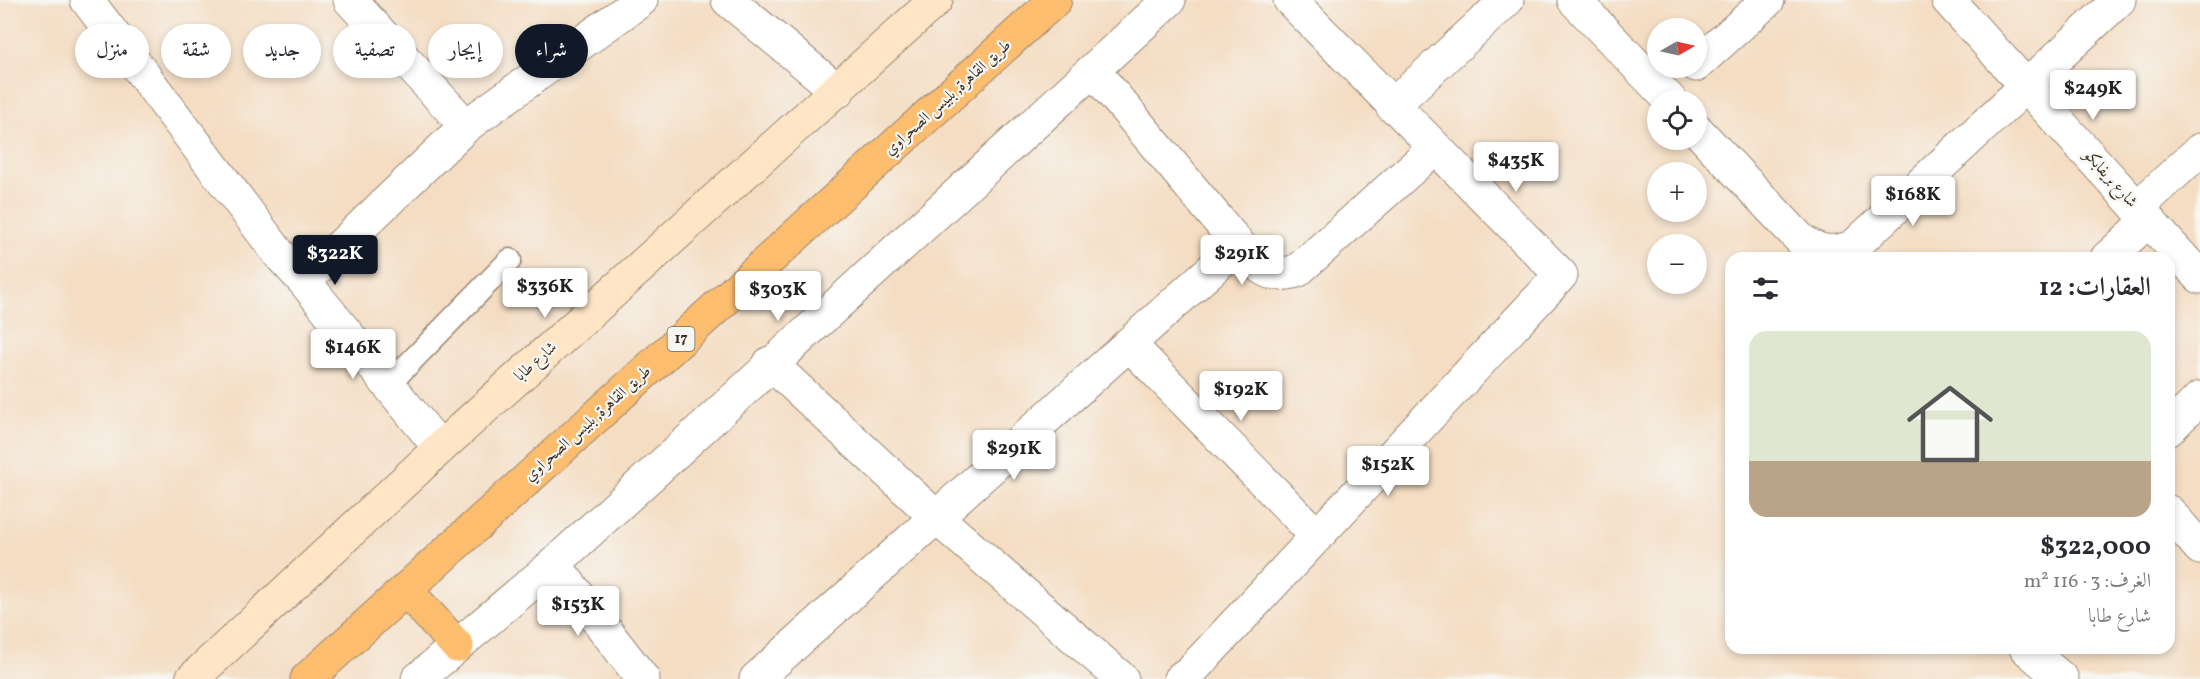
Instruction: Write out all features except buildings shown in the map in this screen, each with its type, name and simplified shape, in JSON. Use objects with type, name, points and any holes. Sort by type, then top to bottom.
[{"type":"highway","name":"طريق القاهرة, بلبيس الصحراوي","points":[[307,679],[1055,0]]},
{"type":"highway","points":[[406,590],[457,646]]},
{"type":"street","points":[[350,0],[466,126]]},
{"type":"street","points":[[304,281],[466,126],[641,0]]},
{"type":"street","points":[[728,0],[838,91]]},
{"type":"street","name":"شارع طابا","points":[[192,679],[440,448],[838,91],[936,0]]},
{"type":"street","points":[[418,679],[554,564],[770,363],[1169,0]]},
{"type":"street","points":[[1180,679],[1191,671],[1561,275],[1290,0]]},
{"type":"street","points":[[1392,106],[1507,0]]},
{"type":"street","points":[[1574,0],[1660,90]]},
{"type":"street","points":[[1707,55],[1768,0]]},
{"type":"street","name":"شارع بريفابكو","points":[[1948,0],[2200,277]]},
{"type":"street","points":[[1707,141],[1801,240],[1813,248],[1826,252],[1841,252],[1854,246],[2119,0]]},
{"type":"street","points":[[94,3],[279,254],[304,281],[440,448]]},
{"type":"street","points":[[1093,70],[1239,245],[1263,271],[1274,274],[1297,271],[1435,148]]},
{"type":"street","points":[[1673,90],[1684,78]]},
{"type":"street","points":[[2112,252],[2200,150]]},
{"type":"street","points":[[765,676],[936,517],[1239,245]]},
{"type":"street","points":[[1129,344],[1317,537]]},
{"type":"street","points":[[770,363],[936,517],[1122,679]]},
{"type":"street","points":[[2175,423],[2200,399]]},
{"type":"street","points":[[2175,519],[2200,548]]},
{"type":"street","points":[[554,564],[643,679]]},
{"type":"street","points":[[2033,654],[2062,679]]},
{"type":"lane","points":[[389,384],[510,260]]}]
